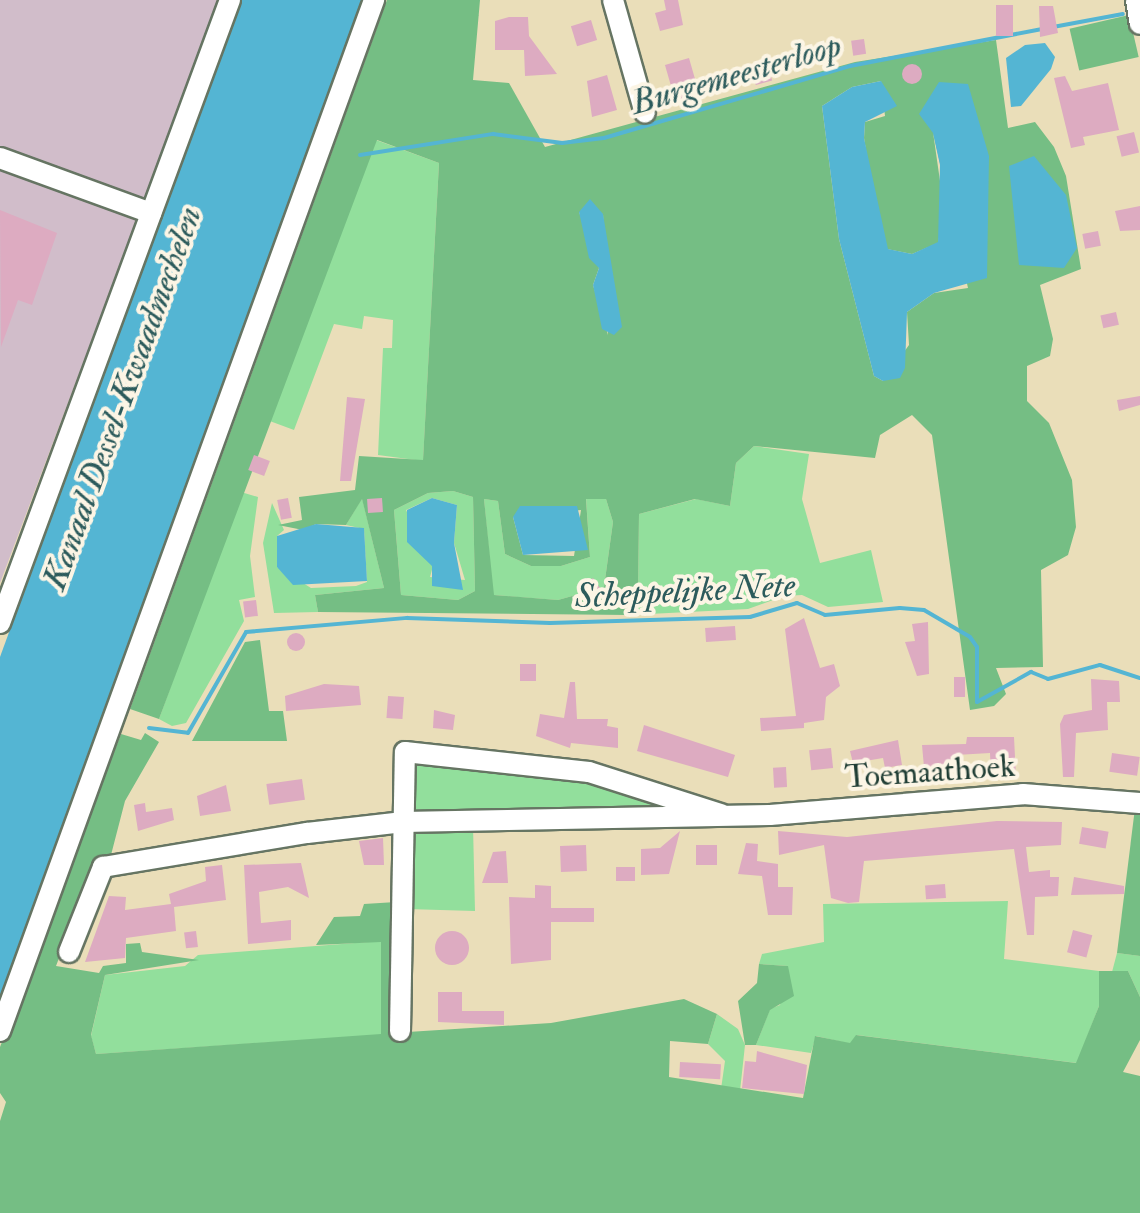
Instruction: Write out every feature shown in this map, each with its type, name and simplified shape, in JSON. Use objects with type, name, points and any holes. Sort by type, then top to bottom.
[{"type":"street","points":[[0,623],[230,0]]},
{"type":"street","points":[[0,1032],[374,0]]},
{"type":"street","points":[[614,0],[645,113]]},
{"type":"street","points":[[1136,0],[1140,24]]},
{"type":"street","points":[[0,158],[152,213]]},
{"type":"street","name":"Toemaathoek","points":[[400,1031],[405,752],[589,772],[725,816]]},
{"type":"street","name":"Toemaathoek","points":[[69,952],[103,866],[403,822],[725,816],[1024,794],[1140,803]]},
{"type":"shaded area","points":[[0,0],[220,0],[0,583]]},
{"type":"green space","points":[[387,0],[480,0],[473,80],[509,83],[545,147],[855,62],[996,40],[1008,128],[1035,122],[1054,147],[1066,176],[1081,269],[1040,285],[1053,339],[1050,356],[1027,366],[1027,401],[1049,423],[1072,480],[1076,527],[1068,555],[1041,570],[1043,667],[996,668],[1006,694],[994,706],[970,710],[932,435],[912,415],[880,435],[875,458],[754,446],[736,463],[730,506],[695,499],[639,514],[638,596],[626,608],[629,615],[318,612],[315,595],[384,588],[362,499],[346,525],[316,524],[303,530],[278,525],[302,520],[299,497],[355,490],[359,456],[423,460],[439,163],[377,140],[159,719],[130,709]],"holes":[[[881,81],[885,116],[865,122],[864,138],[880,235],[887,249],[912,254],[938,243],[944,209],[933,132],[968,288],[934,293],[907,312],[909,345],[883,381],[874,376],[839,239],[822,106],[852,87]],[[579,212],[603,214],[608,335],[593,285],[599,268]],[[453,491],[473,497],[475,591],[458,600],[401,595],[394,510],[428,493]],[[484,499],[498,501],[505,554],[531,566],[561,566],[590,557],[586,499],[606,499],[613,522],[604,587],[558,600],[494,595]],[[581,510],[574,556],[523,555],[513,517]]]},
{"type":"green space","points":[[1129,15],[1139,57],[1079,71],[1070,29]]},
{"type":"green space","points":[[376,140],[439,163],[423,461],[378,455],[383,348],[392,348],[393,320],[364,316],[362,329],[334,324],[294,430],[267,420]]},
{"type":"green space","points":[[754,446],[809,454],[802,499],[820,563],[871,550],[883,602],[828,607],[802,595],[784,596],[748,609],[629,615],[626,608],[638,595],[639,514],[696,499],[730,506],[736,463]]},
{"type":"green space","points":[[453,491],[473,497],[475,591],[458,600],[401,595],[394,510],[428,493]],"holes":[[[432,498],[457,505],[454,543],[465,580],[430,577],[433,566],[406,510]]]},
{"type":"green space","points":[[241,492],[258,497],[250,556],[255,597],[239,600],[244,621],[186,723],[172,726],[159,719]]},
{"type":"green space","points":[[362,498],[384,588],[315,595],[318,612],[274,613],[263,543],[272,503],[284,530],[277,536],[277,567],[311,588],[356,586],[367,582],[364,529],[346,525]]},
{"type":"green space","points":[[586,498],[606,499],[613,522],[604,587],[558,600],[493,595],[484,499],[498,501],[505,554],[531,566],[561,566],[590,557]]},
{"type":"green space","points":[[260,640],[269,711],[283,711],[287,741],[192,741],[245,642]]},
{"type":"green space","points":[[145,733],[159,742],[125,801],[111,855],[97,859],[56,966],[99,973],[103,966],[126,963],[126,944],[140,943],[142,952],[199,960],[105,975],[91,1035],[96,1054],[381,1034],[381,942],[316,945],[334,917],[360,916],[364,904],[396,902],[392,1033],[551,1023],[684,999],[717,1014],[708,1044],[670,1041],[669,1077],[803,1098],[815,1036],[850,1043],[856,1035],[1076,1063],[1099,1006],[1099,971],[1128,971],[1140,997],[1140,1040],[1123,1072],[1140,1076],[1140,1213],[0,1213],[0,1121],[6,1102],[0,1093],[0,1047],[121,734],[141,740]]},
{"type":"green space","points":[[415,761],[562,772],[680,807],[418,815],[409,808]]},
{"type":"green space","points":[[1135,808],[1140,809],[1140,956],[1117,953]]},
{"type":"green space","points":[[473,826],[475,911],[406,909],[408,835]]},
{"type":"green space","points":[[1008,901],[1004,959],[1099,971],[1099,1006],[1077,1063],[857,1035],[851,1044],[816,1036],[811,1053],[756,1045],[770,1009],[780,1005],[788,966],[759,964],[762,954],[824,942],[823,904]]},
{"type":"green space","points":[[381,941],[382,1035],[96,1054],[91,1036],[105,975],[185,966],[198,955]]},
{"type":"green space","points":[[1117,953],[1140,956],[1140,997],[1128,971],[1112,972]]},
{"type":"green space","points":[[759,964],[788,966],[794,996],[770,1010],[756,1045],[745,1045],[738,1001],[757,983]]},
{"type":"green space","points":[[717,1014],[738,1029],[745,1045],[740,1091],[721,1089],[725,1061],[708,1044]]},
{"type":"water","name":"Kanaal Dessel-Kwaadmechelen","points":[[240,0],[363,0],[0,1000],[0,657]]},
{"type":"water","points":[[1045,43],[1055,57],[1051,69],[1021,106],[1011,107],[1006,58],[1025,45]]},
{"type":"water","points":[[881,81],[897,106],[865,122],[864,138],[888,249],[912,254],[938,242],[940,165],[933,133],[919,114],[939,82],[968,84],[989,156],[987,278],[934,293],[907,312],[905,368],[900,378],[883,381],[874,376],[839,239],[822,106],[852,87]]},
{"type":"water","points":[[1034,156],[1066,195],[1077,248],[1064,268],[1019,265],[1009,166]]},
{"type":"water","points":[[590,199],[603,214],[622,327],[614,335],[602,329],[593,285],[599,268],[589,258],[579,212]]},
{"type":"water","points":[[432,498],[457,505],[454,543],[463,590],[432,586],[432,566],[407,542],[407,510]]},
{"type":"water","points":[[520,506],[577,506],[588,550],[523,555],[513,517]]},
{"type":"water","points":[[316,524],[364,528],[367,581],[293,585],[277,567],[277,536]]},
{"type":"building","points":[[664,0],[678,0],[683,25],[660,31],[655,13],[666,10]]},
{"type":"building","points":[[996,5],[1013,5],[1013,36],[996,36]]},
{"type":"building","points":[[1039,6],[1053,6],[1058,33],[1040,37]]},
{"type":"building","points":[[528,17],[529,36],[557,74],[525,76],[524,50],[495,50],[495,21]]},
{"type":"building","points":[[591,20],[597,40],[577,46],[571,26]]},
{"type":"building","points":[[864,39],[866,54],[853,56],[851,41]]},
{"type":"building","points":[[689,58],[700,96],[676,103],[665,65]]},
{"type":"building","points":[[908,64],[916,64],[922,74],[916,84],[908,84],[902,78],[902,70]]},
{"type":"building","points":[[768,66],[772,80],[756,85],[752,71]]},
{"type":"building","points":[[607,75],[617,110],[592,117],[587,81]]},
{"type":"building","points":[[1065,76],[1072,91],[1108,83],[1119,130],[1083,137],[1085,145],[1071,148],[1054,78]]},
{"type":"building","points":[[1134,132],[1139,152],[1122,157],[1117,136]]},
{"type":"building","points":[[1140,206],[1140,230],[1120,231],[1115,211]]},
{"type":"building","points":[[0,210],[57,233],[32,305],[18,300],[1,347]]},
{"type":"building","points":[[1098,231],[1101,246],[1085,249],[1082,234]]},
{"type":"building","points":[[1116,312],[1119,325],[1103,328],[1100,316]]},
{"type":"building","points":[[1140,396],[1140,405],[1119,411],[1117,400]]},
{"type":"building","points":[[347,397],[365,399],[351,481],[340,481]]},
{"type":"building","points":[[254,455],[270,461],[264,476],[248,470]]},
{"type":"building","points":[[288,498],[292,518],[281,520],[277,500]]},
{"type":"building","points":[[382,498],[383,512],[368,513],[367,499]]},
{"type":"building","points":[[593,578],[600,588],[586,598],[579,588]]},
{"type":"building","points":[[256,600],[258,616],[245,617],[243,602]]},
{"type":"building","points":[[804,618],[820,668],[834,664],[840,686],[826,697],[824,720],[804,723],[804,728],[761,731],[760,718],[796,716],[785,629]]},
{"type":"building","points":[[928,622],[929,674],[917,676],[905,642],[915,641],[912,624]]},
{"type":"building","points":[[735,626],[736,640],[706,642],[705,628]]},
{"type":"building","points":[[296,633],[305,642],[296,651],[287,642]]},
{"type":"building","points":[[520,664],[536,664],[536,681],[520,681]]},
{"type":"building","points":[[954,677],[965,677],[965,697],[954,697]]},
{"type":"building","points":[[1091,679],[1119,681],[1120,702],[1107,702],[1108,730],[1076,733],[1074,777],[1063,777],[1060,724],[1064,715],[1092,710]]},
{"type":"building","points":[[570,682],[575,682],[577,719],[608,719],[607,726],[618,728],[618,748],[571,743],[570,748],[536,736],[540,714],[564,718]]},
{"type":"building","points":[[324,684],[359,686],[361,705],[286,711],[285,696]]},
{"type":"building","points":[[388,696],[404,697],[402,719],[386,718]]},
{"type":"building","points":[[434,710],[455,715],[453,730],[433,728]]},
{"type":"building","points":[[644,725],[735,755],[728,777],[637,751]]},
{"type":"building","points":[[967,737],[1014,737],[1016,777],[991,778],[990,753],[956,755],[957,767],[924,767],[922,745],[966,744]]},
{"type":"building","points":[[898,740],[902,765],[885,768],[883,758],[853,763],[850,751]]},
{"type":"building","points":[[831,748],[833,768],[811,770],[809,750]]},
{"type":"building","points":[[1112,753],[1140,757],[1137,776],[1109,772]]},
{"type":"building","points":[[786,767],[787,787],[774,788],[773,768]]},
{"type":"building","points":[[302,779],[305,800],[269,805],[266,784]]},
{"type":"building","points":[[226,785],[231,811],[200,816],[197,796]]},
{"type":"building","points":[[145,803],[146,812],[172,808],[174,820],[138,831],[134,805]]},
{"type":"building","points":[[997,821],[1062,822],[1061,845],[1026,847],[1029,872],[1050,870],[1050,877],[1059,877],[1058,896],[1035,897],[1034,935],[1027,935],[1014,849],[864,861],[859,902],[848,903],[831,898],[824,845],[779,855],[778,831],[847,837]]},
{"type":"building","points":[[1082,827],[1109,832],[1106,848],[1079,844]]},
{"type":"building","points":[[680,831],[669,874],[641,875],[641,849],[660,848]]},
{"type":"building","points":[[383,838],[384,865],[364,865],[359,841]]},
{"type":"building","points":[[746,843],[758,844],[757,861],[778,864],[778,887],[793,887],[792,915],[768,915],[762,876],[738,874]]},
{"type":"building","points":[[586,845],[587,871],[561,872],[560,846]]},
{"type":"building","points":[[696,845],[717,845],[717,865],[696,865]]},
{"type":"building","points":[[506,851],[508,883],[482,883],[493,852]]},
{"type":"building","points":[[301,863],[309,898],[288,887],[259,892],[261,923],[291,920],[291,940],[248,944],[244,865]]},
{"type":"building","points":[[222,865],[226,900],[174,907],[176,931],[126,938],[125,958],[85,962],[109,896],[126,897],[125,910],[171,904],[169,894],[206,881],[205,867]]},
{"type":"building","points":[[616,867],[635,867],[635,881],[616,881]]},
{"type":"building","points":[[1074,877],[1124,886],[1124,894],[1071,895]]},
{"type":"building","points":[[945,884],[946,898],[926,899],[925,885]]},
{"type":"building","points":[[535,885],[551,886],[551,908],[594,908],[594,922],[551,922],[551,960],[511,964],[509,897],[535,898]]},
{"type":"building","points":[[1073,930],[1092,935],[1086,957],[1067,952]]},
{"type":"building","points":[[196,931],[198,947],[186,948],[184,932]]},
{"type":"building","points":[[452,931],[464,936],[469,948],[464,960],[452,965],[440,960],[435,948],[440,936]]},
{"type":"building","points":[[438,992],[462,992],[462,1011],[504,1011],[504,1025],[438,1022]]},
{"type":"building","points":[[757,1051],[807,1065],[804,1094],[742,1088],[745,1061],[756,1062]]},
{"type":"building","points":[[680,1062],[721,1064],[720,1079],[679,1077]]},
{"type":"waterway","name":"Burgemeesterloop","points":[[1053,27],[1123,14]]},
{"type":"waterway","name":"Burgemeesterloop","points":[[360,155],[493,134],[562,143],[604,138],[850,66],[1043,29]]},
{"type":"waterway","name":"Scheppelijke Nete","points":[[149,728],[188,733],[246,632],[407,618],[550,623],[750,617],[797,603],[825,615],[900,608],[924,610],[970,637],[977,647],[977,702],[1031,672],[1048,679],[1100,665],[1140,678]]}]
